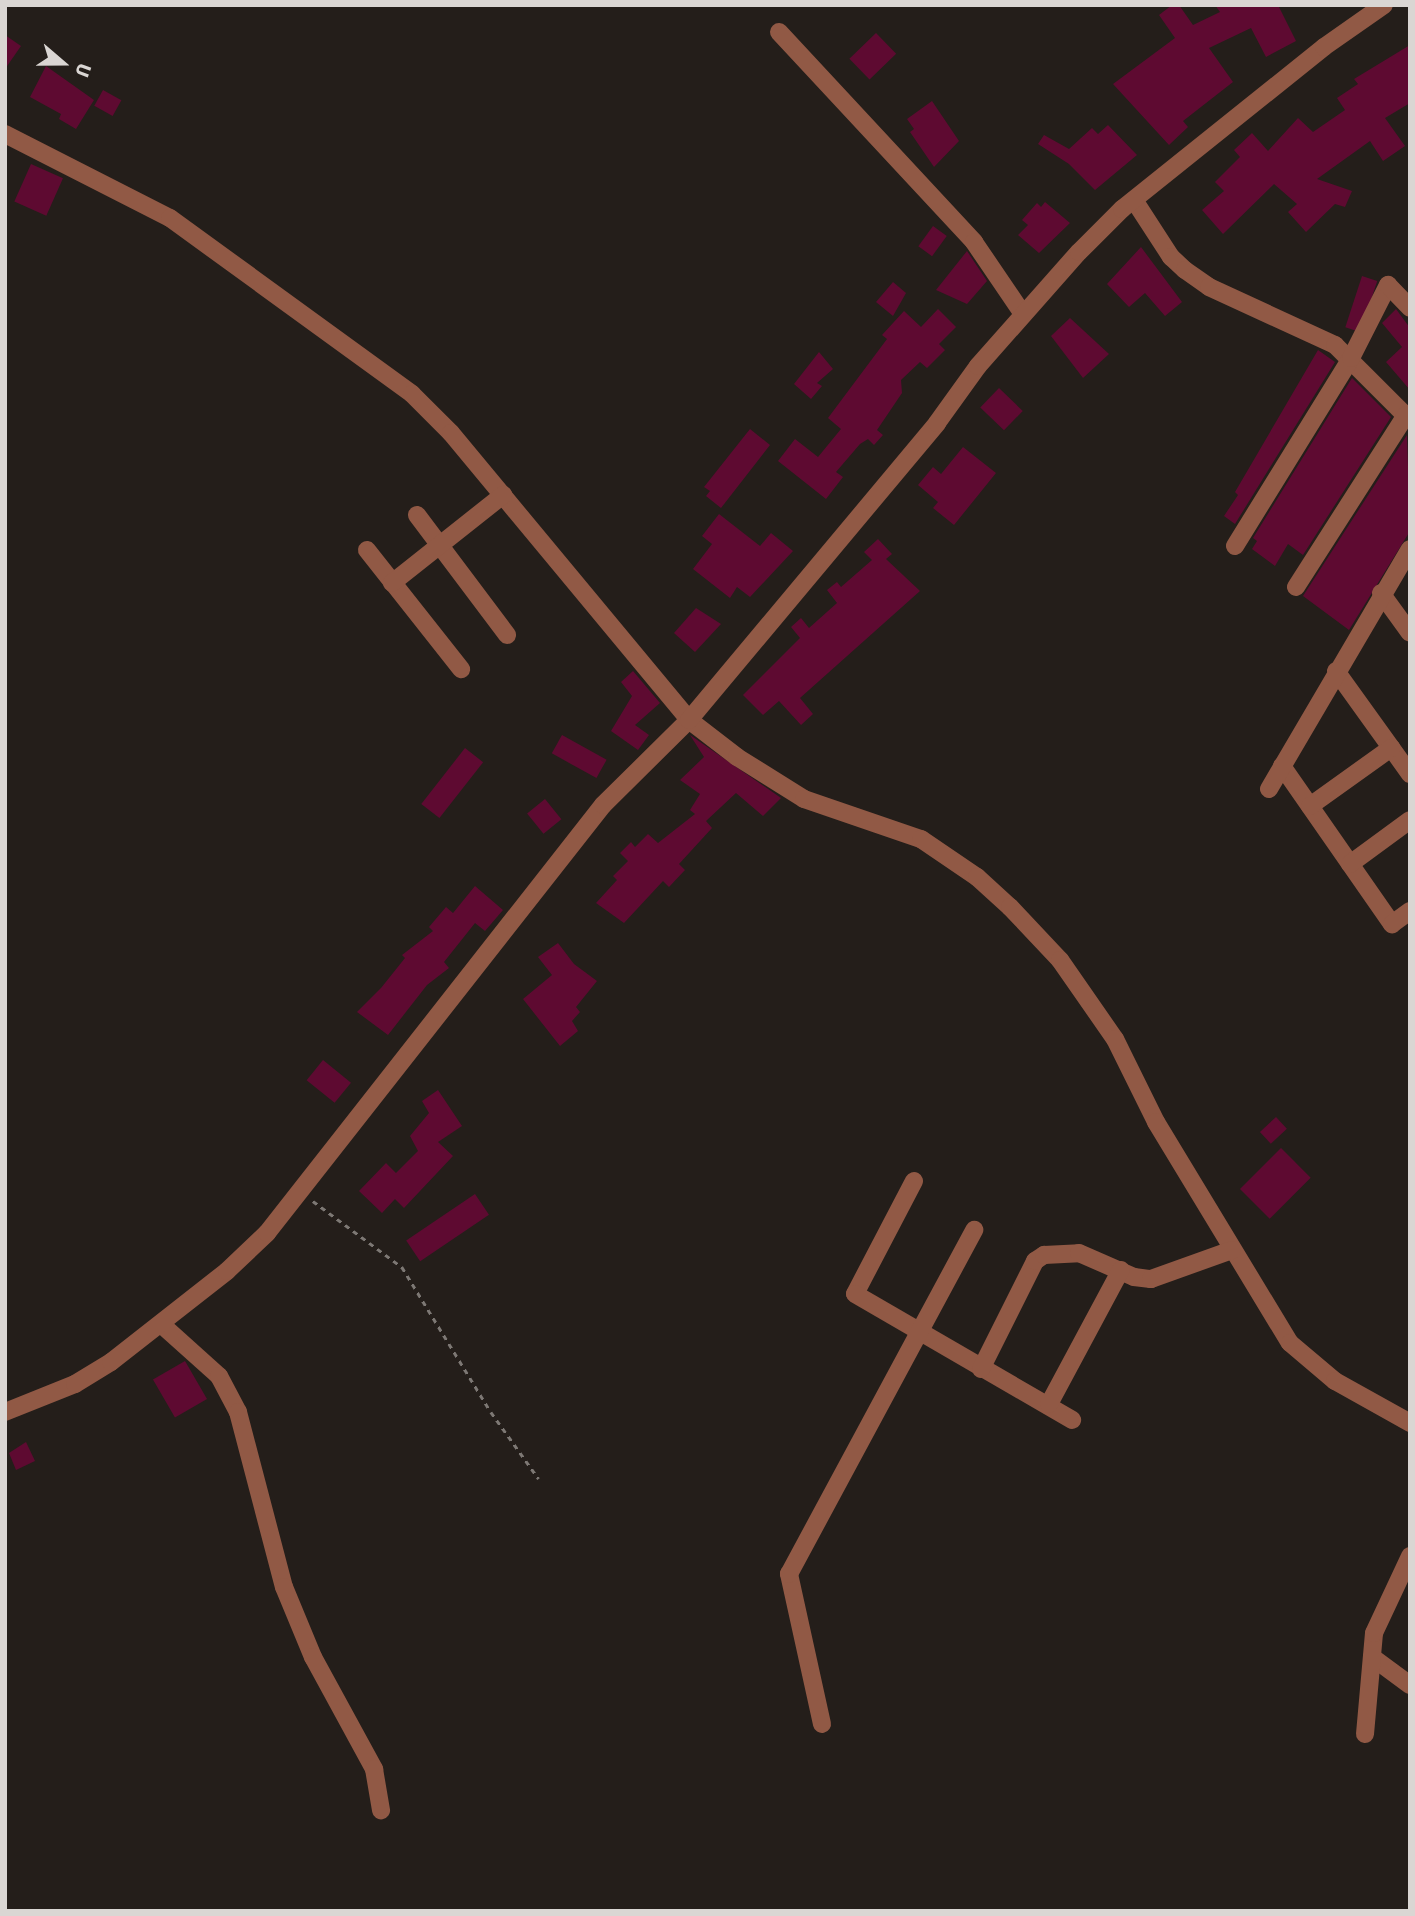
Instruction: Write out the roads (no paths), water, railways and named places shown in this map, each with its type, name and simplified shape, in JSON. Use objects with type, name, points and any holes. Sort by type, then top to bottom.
[{"type":"street","points":[[5,1412],[75,1384],[161,1324],[227,1272],[302,1193],[603,805],[689,720],[1023,314],[1134,200],[1324,47],[1384,5]]},
{"type":"street","points":[[779,32],[975,242],[1023,314]]},
{"type":"street","points":[[5,134],[170,218],[412,394],[502,495],[689,720],[757,772],[804,799],[921,839],[977,877],[1040,935],[1115,1039],[1156,1122],[1269,1315],[1304,1358],[1410,1423]]},
{"type":"street","points":[[1134,200],[1171,257],[1185,270],[1209,287],[1310,331],[1350,358],[1408,418],[1297,587]]},
{"type":"street","points":[[1235,546],[1350,358],[1388,285],[1410,308]]},
{"type":"street","points":[[392,583],[502,495]]},
{"type":"street","points":[[417,515],[507,635]]},
{"type":"street","points":[[1269,789],[1381,593],[1410,549]]},
{"type":"street","points":[[367,550],[461,669]]},
{"type":"street","points":[[1381,593],[1410,633]]},
{"type":"street","points":[[1336,671],[1410,774]]},
{"type":"street","points":[[1310,806],[1391,748]]},
{"type":"street","points":[[1282,766],[1392,924],[1410,911]]},
{"type":"street","points":[[1350,864],[1410,820]]},
{"type":"street","points":[[914,1181],[855,1294],[981,1369],[1049,1404],[1072,1420]]},
{"type":"street","points":[[822,1724],[789,1574],[921,1333],[974,1230]]},
{"type":"street","points":[[981,1369],[1035,1261],[1044,1255],[1079,1253],[1151,1279],[1232,1250]]},
{"type":"street","points":[[1049,1404],[1121,1270]]},
{"type":"street","points":[[161,1324],[219,1376],[238,1412],[284,1587],[313,1657],[374,1769],[382,1810]]},
{"type":"street","points":[[1365,1734],[1374,1633],[1410,1556]]},
{"type":"street","points":[[1372,1657],[1410,1685]]}]
